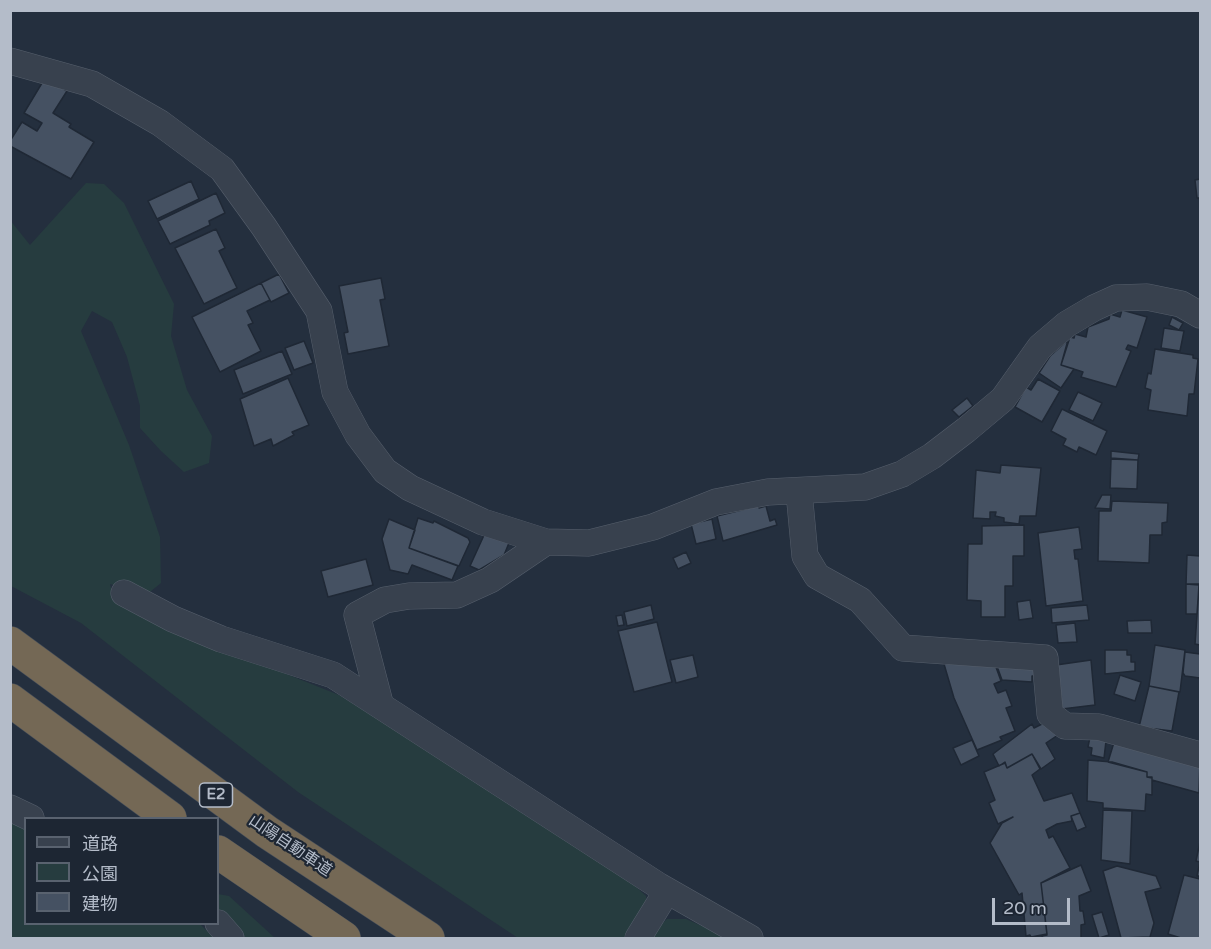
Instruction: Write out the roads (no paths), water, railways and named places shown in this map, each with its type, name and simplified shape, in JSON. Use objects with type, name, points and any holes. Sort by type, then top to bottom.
[{"type":"highway","name":"山陽自動車道","points":[[16,646],[267,832],[428,939]]},
{"type":"highway","points":[[10,700],[167,817]]},
{"type":"highway","points":[[219,853],[344,939]]},
{"type":"street","points":[[10,61],[92,84],[160,123],[222,169],[264,227],[319,311],[335,392],[358,435],[385,471],[410,489],[483,522],[546,542],[589,543],[653,527],[716,502],[768,492],[865,487],[902,474],[932,456],[1003,399],[1040,347],[1067,324],[1116,298],[1147,297],[1181,304],[1200,315]]},
{"type":"street","points":[[799,492],[805,556],[817,576],[860,600],[903,648],[1045,658],[1050,714],[1065,726],[1099,727],[1200,755]]},
{"type":"street","points":[[380,703],[357,615],[385,600],[401,597],[457,595],[490,580],[546,542]]},
{"type":"street","points":[[124,593],[173,619],[221,639],[333,675],[380,703],[667,891],[750,939]]},
{"type":"street","points":[[10,808],[27,817]]},
{"type":"street","points":[[638,939],[667,891]]},
{"type":"street","points":[[219,924],[231,939]]}]
